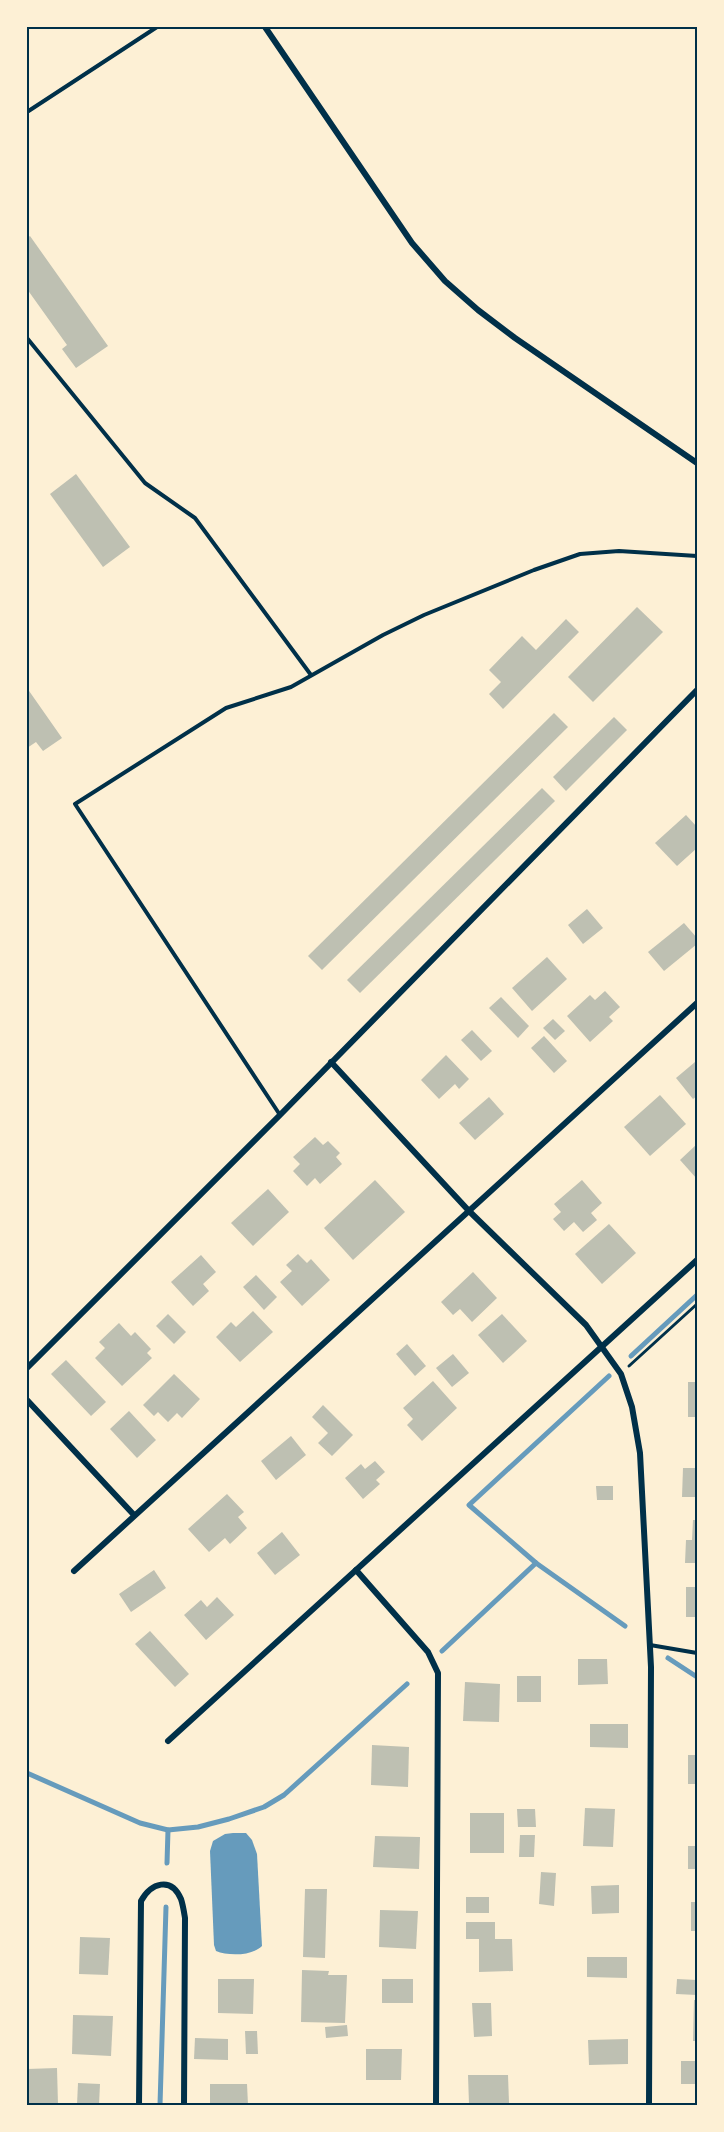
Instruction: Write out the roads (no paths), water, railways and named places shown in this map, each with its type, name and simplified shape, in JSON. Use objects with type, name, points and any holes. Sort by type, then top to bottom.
[{"type":"street","points":[[265,27],[412,243],[445,281],[515,338],[697,463]]},
{"type":"street","points":[[27,1368],[280,1115],[697,690]]},
{"type":"street","points":[[74,1571],[697,1003]]},
{"type":"street","points":[[331,1062],[469,1211],[586,1325],[621,1374],[632,1407],[640,1453],[650,1645],[649,2105]]},
{"type":"street","points":[[168,1741],[697,1260]]},
{"type":"street","points":[[27,1400],[135,1515]]},
{"type":"street","points":[[356,1570],[428,1652],[438,1673],[436,2105]]},
{"type":"street","points":[[139,2105],[141,1901],[147,1890],[166,1884],[175,1890],[182,1900],[184,1918],[184,2105]]},
{"type":"lane","points":[[27,112],[157,27]]},
{"type":"lane","points":[[27,338],[145,483],[195,518],[311,675]]},
{"type":"lane","points":[[280,1115],[75,804],[226,708],[291,687],[383,635],[424,615],[534,570],[580,554],[619,551],[697,556]]},
{"type":"lane","points":[[650,1645],[697,1653]]},
{"type":"water","points":[[246,1833],[252,1840],[257,1854],[262,1946],[252,1952],[240,1954],[216,1951],[214,1945],[210,1851],[213,1841],[225,1834]]},
{"type":"waterway","points":[[631,1356],[697,1295]]},
{"type":"waterway","points":[[609,1376],[469,1505],[536,1563],[625,1626]]},
{"type":"waterway","points":[[442,1651],[536,1563]]},
{"type":"waterway","points":[[668,1658],[697,1677]]},
{"type":"waterway","points":[[27,1773],[140,1823],[168,1830],[198,1827],[264,1807],[284,1795],[407,1684]]},
{"type":"waterway","points":[[167,1863],[168,1830]]},
{"type":"waterway","points":[[160,2105],[166,1907]]}]
